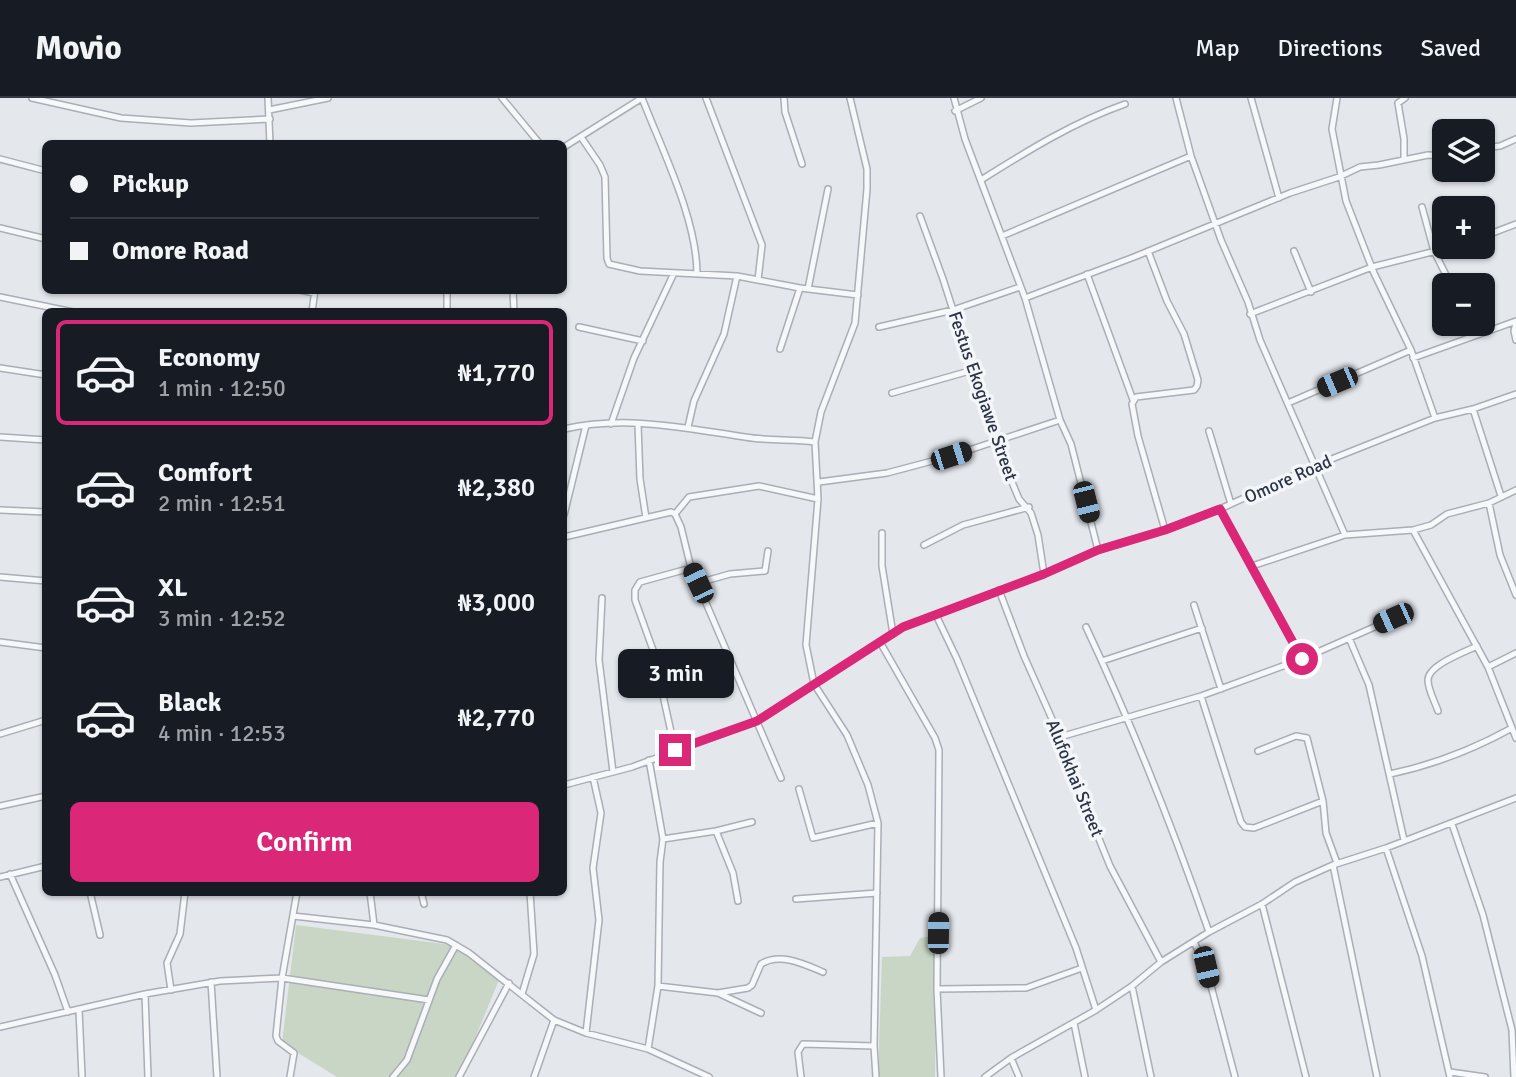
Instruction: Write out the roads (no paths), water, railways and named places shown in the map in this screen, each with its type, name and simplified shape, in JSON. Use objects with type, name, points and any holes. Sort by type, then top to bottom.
[{"type":"street","points":[[32,98],[121,118],[191,123],[270,118]]},
{"type":"street","points":[[268,98],[270,140]]},
{"type":"street","points":[[269,110],[328,98]]},
{"type":"street","points":[[502,98],[537,140]]},
{"type":"street","points":[[567,145],[642,98],[682,202],[696,251],[697,274]]},
{"type":"street","points":[[706,98],[762,245],[758,280]]},
{"type":"street","points":[[784,98],[785,112],[802,164]]},
{"type":"street","points":[[850,98],[867,169],[858,295],[855,323],[821,412],[815,442],[819,482],[806,645],[814,684],[847,735],[868,785],[878,822],[874,1046],[876,1077]]},
{"type":"street","points":[[954,98],[956,111],[1025,298],[1060,420],[1071,444],[1098,550]]},
{"type":"street","points":[[956,111],[981,98]]},
{"type":"street","points":[[1176,98],[1191,156],[1248,302],[1250,314],[1345,535]]},
{"type":"street","points":[[1251,98],[1279,198]]},
{"type":"street","points":[[1337,98],[1332,129],[1339,177],[1346,201],[1372,267],[1411,350],[1435,418]]},
{"type":"street","points":[[1404,160],[1404,139],[1398,103],[1405,98]]},
{"type":"street","points":[[981,180],[1020,155],[1090,117],[1125,104]]},
{"type":"street","points":[[581,137],[605,177],[607,258],[610,264],[640,271],[737,276],[858,295]]},
{"type":"street","points":[[1495,147],[1516,139]]},
{"type":"street","points":[[1025,298],[1360,167],[1432,155]]},
{"type":"street","points":[[1002,236],[1191,156]]},
{"type":"street","points":[[0,159],[42,170]]},
{"type":"street","points":[[808,289],[828,189]]},
{"type":"street","points":[[1422,207],[1432,244]]},
{"type":"street","name":"Festus Ekogiawe Street","points":[[919,216],[953,310],[995,441],[1018,499],[1028,508],[1038,535],[1044,574]]},
{"type":"street","points":[[1495,232],[1516,224]]},
{"type":"street","points":[[0,228],[42,238]]},
{"type":"street","points":[[1133,400],[1136,397],[1194,390],[1198,386],[1184,334],[1167,301],[1148,251]]},
{"type":"street","points":[[1294,251],[1311,292]]},
{"type":"street","points":[[1250,314],[1372,267],[1432,252]]},
{"type":"street","points":[[611,424],[642,341],[674,273]]},
{"type":"street","points":[[1087,274],[1133,400],[1138,436],[1165,530]]},
{"type":"street","points":[[688,427],[694,401],[724,334],[737,276]]},
{"type":"street","points":[[879,327],[953,310],[1020,287]]},
{"type":"street","points":[[780,349],[800,288]]},
{"type":"street","points":[[0,297],[53,308]]},
{"type":"street","points":[[1495,328],[1516,322],[1516,340]]},
{"type":"street","points":[[579,327],[642,341]]},
{"type":"street","points":[[1413,358],[1470,336]]},
{"type":"street","points":[[1288,403],[1411,350]]},
{"type":"street","points":[[0,368],[42,374]]},
{"type":"street","points":[[892,393],[973,370]]},
{"type":"street","name":"Omore Road","points":[[567,784],[613,772],[757,721],[903,627],[1044,574],[1098,550],[1165,530],[1220,509],[1314,466],[1435,418],[1473,409],[1516,394]]},
{"type":"street","points":[[1473,409],[1501,496]]},
{"type":"street","points":[[819,482],[887,474],[1060,420]]},
{"type":"street","points":[[567,428],[656,422],[748,438],[815,442]]},
{"type":"street","points":[[638,424],[640,480],[646,518]]},
{"type":"street","points":[[567,503],[586,425]]},
{"type":"street","points":[[1209,431],[1231,504]]},
{"type":"street","points":[[0,437],[42,440]]},
{"type":"street","points":[[567,536],[675,514],[689,497],[759,486],[818,499]]},
{"type":"street","points":[[1252,566],[1345,535],[1413,530],[1431,525],[1447,514],[1489,503],[1516,490]]},
{"type":"street","points":[[1489,503],[1500,555],[1516,595]]},
{"type":"street","points":[[923,545],[962,525],[1028,508]]},
{"type":"street","points":[[1220,509],[1302,659]]},
{"type":"street","points":[[0,510],[42,512]]},
{"type":"street","points":[[675,514],[691,568],[780,778]]},
{"type":"street","points":[[1413,530],[1488,667],[1516,738]]},
{"type":"street","points":[[882,533],[881,566],[893,634]]},
{"type":"street","points":[[698,583],[730,574],[765,571],[768,551]]},
{"type":"street","points":[[675,750],[660,674],[635,600],[635,590],[640,582],[691,568]]},
{"type":"street","points":[[0,577],[42,581]]},
{"type":"street","name":"Alufokhai Street","points":[[999,590],[1110,866],[1161,962]]},
{"type":"street","points":[[601,598],[599,660],[613,772]]},
{"type":"street","points":[[1194,605],[1222,689]]},
{"type":"street","points":[[1060,737],[1129,719],[1222,689],[1302,659],[1406,613]]},
{"type":"street","points":[[936,615],[1013,794],[1096,1010]]},
{"type":"street","points":[[1086,628],[1129,719],[1209,932]]},
{"type":"street","points":[[1102,661],[1202,628]]},
{"type":"street","points":[[1349,638],[1369,685],[1404,840]]},
{"type":"street","points":[[0,642],[42,647]]},
{"type":"street","points":[[880,642],[935,738],[939,750],[937,989],[941,1077]]},
{"type":"street","points":[[1438,712],[1428,683],[1429,674],[1437,666],[1477,646]]},
{"type":"street","points":[[1488,667],[1516,653]]},
{"type":"street","points":[[1201,696],[1241,822],[1245,827],[1254,828],[1323,801]]},
{"type":"street","points":[[1506,713],[1516,710]]},
{"type":"street","points":[[0,734],[42,721]]},
{"type":"street","points":[[1390,774],[1445,758],[1484,743],[1512,728]]},
{"type":"street","points":[[1258,751],[1296,736],[1307,738],[1323,801],[1326,833],[1335,864],[1377,1077]]},
{"type":"street","points":[[648,1049],[659,986],[660,862],[663,839],[649,760]]},
{"type":"street","points":[[586,1033],[599,920],[593,868],[601,813],[593,777]]},
{"type":"street","points":[[799,789],[813,838],[878,822]]},
{"type":"street","points":[[0,806],[42,797]]},
{"type":"street","points":[[985,1077],[1011,1058],[1096,1010],[1161,962],[1295,882],[1335,864],[1515,801]]},
{"type":"street","points":[[663,839],[752,822]]},
{"type":"street","points":[[1452,824],[1483,915],[1513,1030],[1514,1077]]},
{"type":"street","points":[[716,831],[733,873],[738,901]]},
{"type":"street","points":[[1387,848],[1422,956],[1450,1074],[1485,1077]]},
{"type":"street","points":[[0,877],[42,867]]},
{"type":"street","points":[[10,874],[55,975],[68,1012]]},
{"type":"street","points":[[796,899],[877,893]]},
{"type":"street","points":[[91,896],[100,935]]},
{"type":"street","points":[[171,990],[167,963],[180,934],[185,896]]},
{"type":"street","points":[[290,1077],[294,1053],[276,1037],[282,978],[296,896]]},
{"type":"street","points":[[370,896],[374,925]]},
{"type":"street","points":[[422,896],[424,904]]},
{"type":"street","points":[[522,994],[534,954],[530,896]]},
{"type":"street","points":[[1262,904],[1306,1077]]},
{"type":"street","points":[[293,916],[374,925],[430,936],[456,945],[509,982],[554,1020],[586,1033],[648,1049],[709,1077]]},
{"type":"street","points":[[1194,942],[1206,967],[1235,1077]]},
{"type":"street","points":[[393,1077],[407,1060],[437,979],[456,945]]},
{"type":"street","points":[[718,993],[752,985],[761,964],[767,960],[777,958],[798,962],[823,972]]},
{"type":"street","points":[[937,989],[1026,988],[1082,968]]},
{"type":"street","points":[[0,1027],[211,982],[282,978],[429,1000]]},
{"type":"street","points":[[211,982],[217,1077]]},
{"type":"street","points":[[458,1077],[509,982]]},
{"type":"street","points":[[659,986],[718,993],[761,1013]]},
{"type":"street","points":[[1132,986],[1152,1077]]},
{"type":"street","points":[[145,994],[148,1077]]},
{"type":"street","points":[[79,1010],[82,1077]]},
{"type":"street","points":[[534,1077],[554,1020]]},
{"type":"street","points":[[1074,1023],[1084,1077]]},
{"type":"street","points":[[801,1077],[798,1052],[803,1044],[874,1046]]},
{"type":"street","points":[[1011,1058],[1019,1077]]}]
